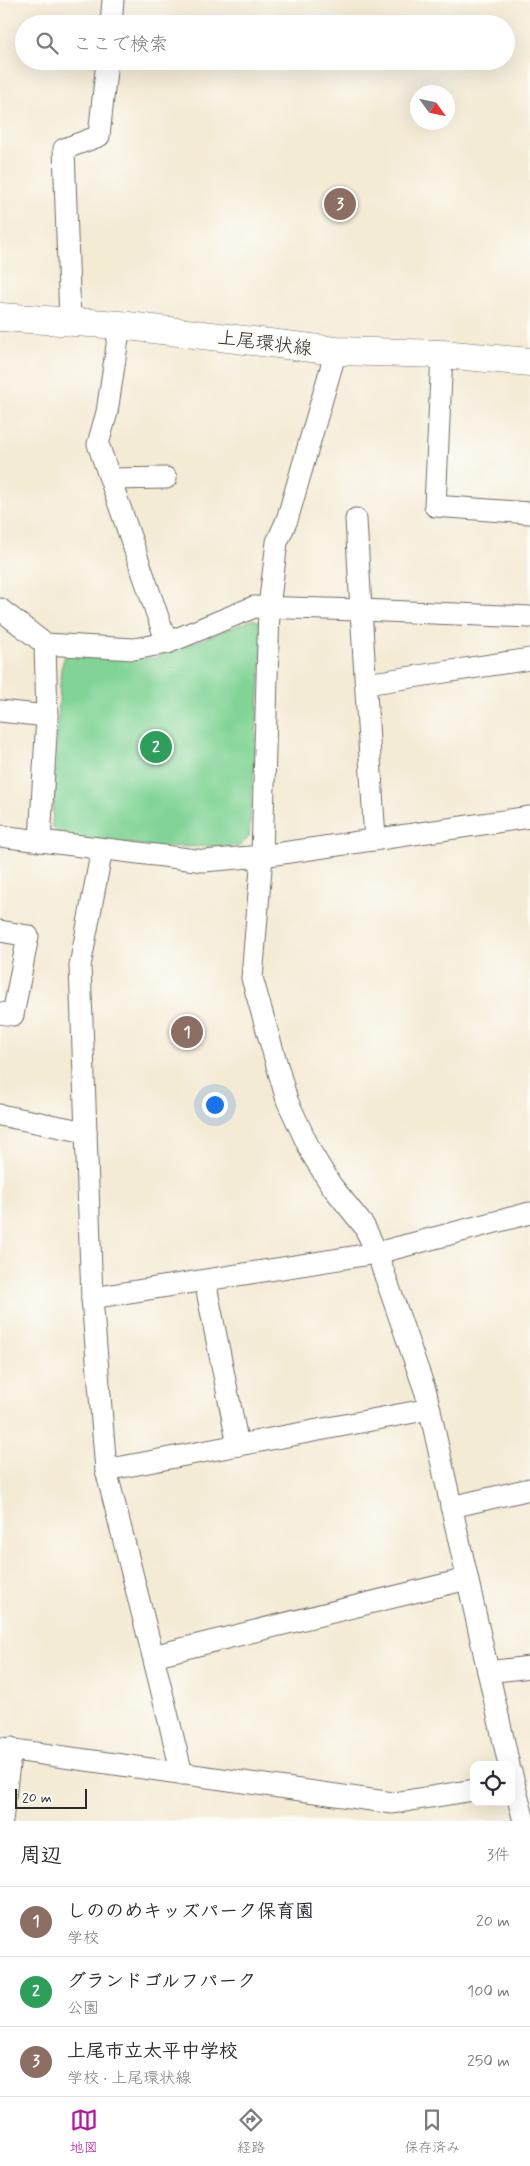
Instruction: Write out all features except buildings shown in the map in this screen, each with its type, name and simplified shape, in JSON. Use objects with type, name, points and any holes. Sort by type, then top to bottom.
[{"type":"main road","name":"上尾環状線","points":[[0,318],[70,321],[336,351],[442,354],[530,362]]},
{"type":"street","points":[[111,15],[113,0]]},
{"type":"street","points":[[70,321],[64,148],[99,136],[106,70]]},
{"type":"street","points":[[120,326],[107,412],[98,444],[167,643]]},
{"type":"street","points":[[336,351],[287,520],[277,542],[269,607],[262,856],[252,978],[287,1100],[312,1154],[331,1185],[364,1226],[377,1254],[426,1393],[488,1672],[511,1761]]},
{"type":"street","points":[[442,354],[435,506],[530,513]]},
{"type":"street","points":[[111,479],[166,478]]},
{"type":"street","points":[[356,519],[375,840]]},
{"type":"street","points":[[0,609],[45,644],[134,649],[167,643],[254,607],[530,617]]},
{"type":"street","points":[[40,841],[47,716],[45,644]]},
{"type":"street","points":[[366,684],[530,659]]},
{"type":"street","points":[[0,711],[47,716]]},
{"type":"street","points":[[0,836],[204,861],[262,856],[530,817]]},
{"type":"street","points":[[102,849],[80,966],[92,1298],[106,1470],[182,1774]]},
{"type":"street","points":[[0,931],[28,936],[14,1015],[0,1013]]},
{"type":"street","points":[[0,1115],[86,1132]]},
{"type":"street","points":[[92,1298],[377,1254],[530,1213]]},
{"type":"street","points":[[204,1281],[238,1445]]},
{"type":"street","points":[[106,1470],[430,1408]]},
{"type":"street","points":[[452,1507],[530,1489]]},
{"type":"street","points":[[153,1656],[467,1579]]},
{"type":"street","points":[[488,1672],[530,1667]]},
{"type":"street","points":[[2,1819],[6,1748],[393,1803],[470,1791]]},
{"type":"street","points":[[515,1777],[524,1821]]},
{"type":"green space","points":[[254,619],[264,625],[249,837],[240,846],[157,847],[60,836],[52,826],[61,668],[66,653],[154,658]]},
{"type":"place","name":"上尾市立太平中学校","points":[[340,204]]},
{"type":"place","name":"グランドゴルフパーク","points":[[156,747]]},
{"type":"place","name":"しののめキッズパーク保育園","points":[[187,1032]]}]
